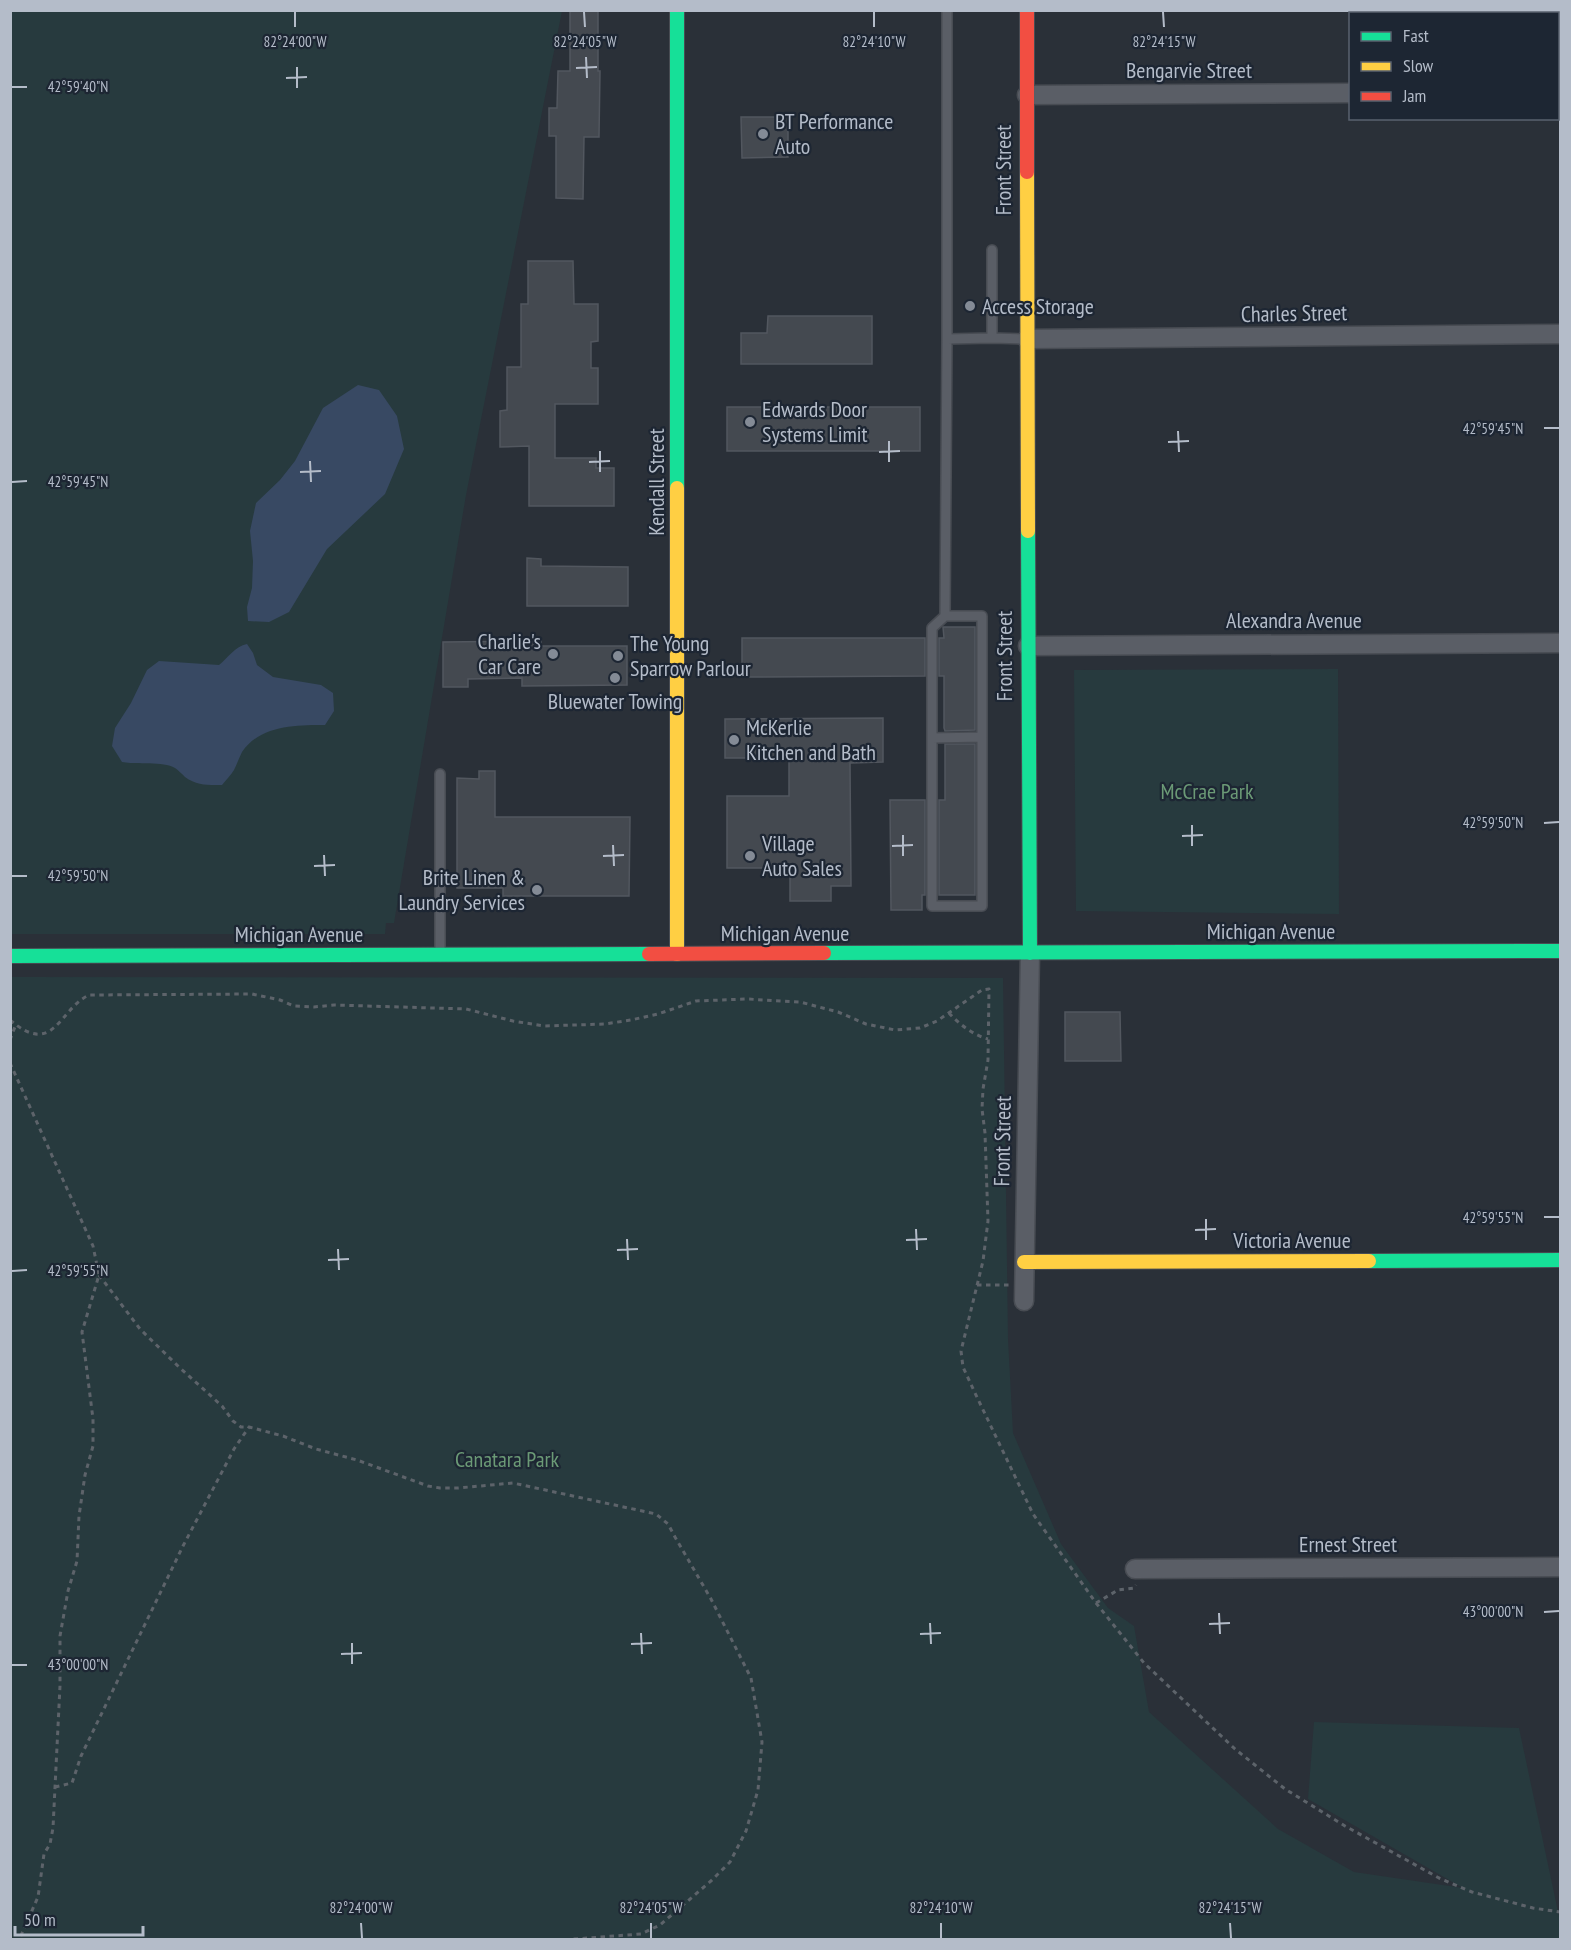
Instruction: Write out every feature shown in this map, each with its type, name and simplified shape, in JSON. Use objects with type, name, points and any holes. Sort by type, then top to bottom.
[{"type":"street","name":"Kendall Street","points":[[677,10],[677,954]]},
{"type":"street","name":"Front Street","points":[[1024,1301],[1030,953],[1027,10]]},
{"type":"street","name":"Bengarvie Street","points":[[1028,95],[1349,93]]},
{"type":"street","name":"Charles Street","points":[[1028,339],[1560,334]]},
{"type":"street","name":"Alexandra Avenue","points":[[1028,646],[1560,643]]},
{"type":"street","name":"Michigan Avenue","points":[[10,956],[1560,951]]},
{"type":"street","name":"Victoria Avenue","points":[[1024,1262],[1560,1260]]},
{"type":"street","name":"Ernest Street","points":[[1135,1569],[1560,1567]]},
{"type":"lane","points":[[945,616],[947,10]]},
{"type":"lane","points":[[992,250],[992,338]]},
{"type":"lane","points":[[947,339],[1028,339]]},
{"type":"lane","points":[[945,616],[982,616],[982,737],[982,906],[932,906],[932,628],[945,616]]},
{"type":"lane","points":[[932,738],[982,737]]},
{"type":"lane","points":[[440,774],[440,955]]},
{"type":"path","points":[[10,1020],[37,1034],[45,1033],[54,1029],[82,998],[89,995],[252,994],[280,1000],[294,1006],[466,1009],[544,1026],[614,1023],[658,1014],[696,1001],[747,999],[800,1002],[838,1012],[866,1024],[895,1030],[920,1028],[937,1021],[982,990],[990,989],[982,1109],[988,1221],[978,1285],[961,1351],[963,1367],[1033,1514],[1096,1603],[1144,1663],[1234,1749],[1285,1789],[1345,1826],[1439,1878],[1472,1892],[1533,1908],[1560,1912]]},
{"type":"path","points":[[949,1013],[967,1029],[988,1039]]},
{"type":"path","points":[[10,1040],[16,1024]]},
{"type":"path","points":[[10,1063],[93,1246],[99,1275],[141,1329],[241,1427],[283,1436],[429,1486],[458,1488],[513,1483],[656,1514],[668,1524],[711,1599],[751,1678],[762,1742],[758,1790],[746,1831],[730,1862],[660,1924],[641,1934],[561,1940]]},
{"type":"path","points":[[19,1940],[38,1897],[44,1854],[50,1844],[53,1828],[60,1686],[60,1636],[68,1591],[77,1561],[79,1516],[85,1474],[93,1446],[93,1419],[82,1332],[99,1275]]},
{"type":"path","points":[[978,1285],[1009,1285]]},
{"type":"path","points":[[55,1787],[72,1783],[81,1756],[183,1546],[234,1449],[249,1427]]},
{"type":"path","points":[[1096,1603],[1118,1590],[1134,1588],[1136,1586],[1135,1569]]},
{"type":"green space","points":[[10,11],[562,11],[466,495],[394,923],[386,923],[385,934],[11,934]]},
{"type":"green space","name":"McCrae Park","points":[[1338,669],[1339,914],[1076,911],[1074,670]]},
{"type":"green space","name":"Canatara Park","points":[[11,977],[1003,978],[1008,1339],[1013,1433],[1061,1544],[1108,1608],[1134,1626],[1149,1712],[1278,1829],[1354,1872],[1463,1888],[1308,1799],[1314,1722],[1519,1728],[1560,1921],[1560,1939],[11,1939]]},
{"type":"water","points":[[358,385],[379,390],[397,416],[404,449],[385,494],[327,549],[289,612],[269,622],[248,621],[247,607],[252,588],[253,561],[250,531],[256,503],[280,480],[295,461],[323,408]]},
{"type":"water","points":[[247,644],[257,665],[273,677],[321,685],[333,693],[334,711],[325,725],[291,726],[259,736],[242,752],[234,770],[222,785],[194,782],[170,766],[122,762],[112,746],[115,728],[131,703],[147,670],[159,661],[219,665],[235,650]]},
{"type":"building","points":[[570,10],[598,10],[599,137],[584,137],[583,199],[556,198],[556,136],[549,136],[549,108],[557,108],[558,71],[570,71]]},
{"type":"building","points":[[741,117],[788,117],[788,157],[742,158]]},
{"type":"building","points":[[528,261],[573,261],[574,304],[598,304],[598,341],[591,342],[591,368],[598,368],[598,404],[555,404],[555,458],[596,458],[596,468],[614,468],[614,506],[529,506],[529,446],[500,447],[500,411],[507,410],[507,367],[521,367],[521,304],[528,304]]},
{"type":"building","points":[[768,316],[872,316],[872,364],[741,364],[741,333],[767,333]]},
{"type":"building","points":[[727,407],[920,407],[920,451],[727,451]]},
{"type":"building","points":[[527,558],[541,559],[541,566],[628,567],[628,606],[527,606]]},
{"type":"building","points":[[943,627],[975,627],[975,730],[945,731],[944,728],[944,676],[939,676],[939,638],[944,638]]},
{"type":"building","points":[[742,638],[925,638],[925,676],[742,677]]},
{"type":"building","points":[[541,641],[541,646],[627,646],[627,685],[522,686],[522,678],[468,679],[468,687],[443,687],[443,642]]},
{"type":"building","points":[[883,718],[883,762],[850,763],[851,886],[831,886],[831,901],[790,901],[790,868],[727,868],[727,796],[789,796],[789,758],[725,758],[725,719]]},
{"type":"building","points":[[945,744],[975,744],[975,895],[939,895],[939,800],[945,800]]},
{"type":"building","points":[[479,771],[495,771],[495,817],[630,817],[629,896],[503,896],[503,888],[457,888],[457,778],[479,779]]},
{"type":"building","points":[[890,800],[925,800],[925,895],[922,895],[922,910],[891,910]]},
{"type":"building","points":[[1065,1012],[1120,1012],[1121,1061],[1065,1061]]},
{"type":"traffic: fast","points":[[677,10],[677,488]]},
{"type":"traffic: fast","points":[[1028,531],[1030,953]]},
{"type":"traffic: fast","points":[[824,953],[1560,951]]},
{"type":"traffic: fast","points":[[10,956],[649,954]]},
{"type":"traffic: fast","points":[[1369,1261],[1560,1260]]},
{"type":"traffic: slow","points":[[1027,172],[1028,531]]},
{"type":"traffic: slow","points":[[677,488],[677,954]]},
{"type":"traffic: slow","points":[[1024,1262],[1369,1261]]},
{"type":"traffic: jam","points":[[1027,10],[1027,172]]},
{"type":"traffic: jam","points":[[649,954],[824,953]]},
{"type":"place","name":"BT Performance Auto","points":[[763,134]]},
{"type":"place","name":"Access Storage","points":[[970,306]]},
{"type":"place","name":"Edwards Door Systems Limit","points":[[750,422]]},
{"type":"place","name":"Charlie's Car Care","points":[[553,654]]},
{"type":"place","name":"The Young Sparrow Parlour","points":[[618,656]]},
{"type":"place","name":"Bluewater Towing","points":[[615,678]]},
{"type":"place","name":"McKerlie Kitchen and Bath","points":[[734,740]]},
{"type":"place","name":"Village Auto Sales","points":[[750,856]]},
{"type":"place","name":"Brite Linen & Laundry Services","points":[[537,890]]}]
